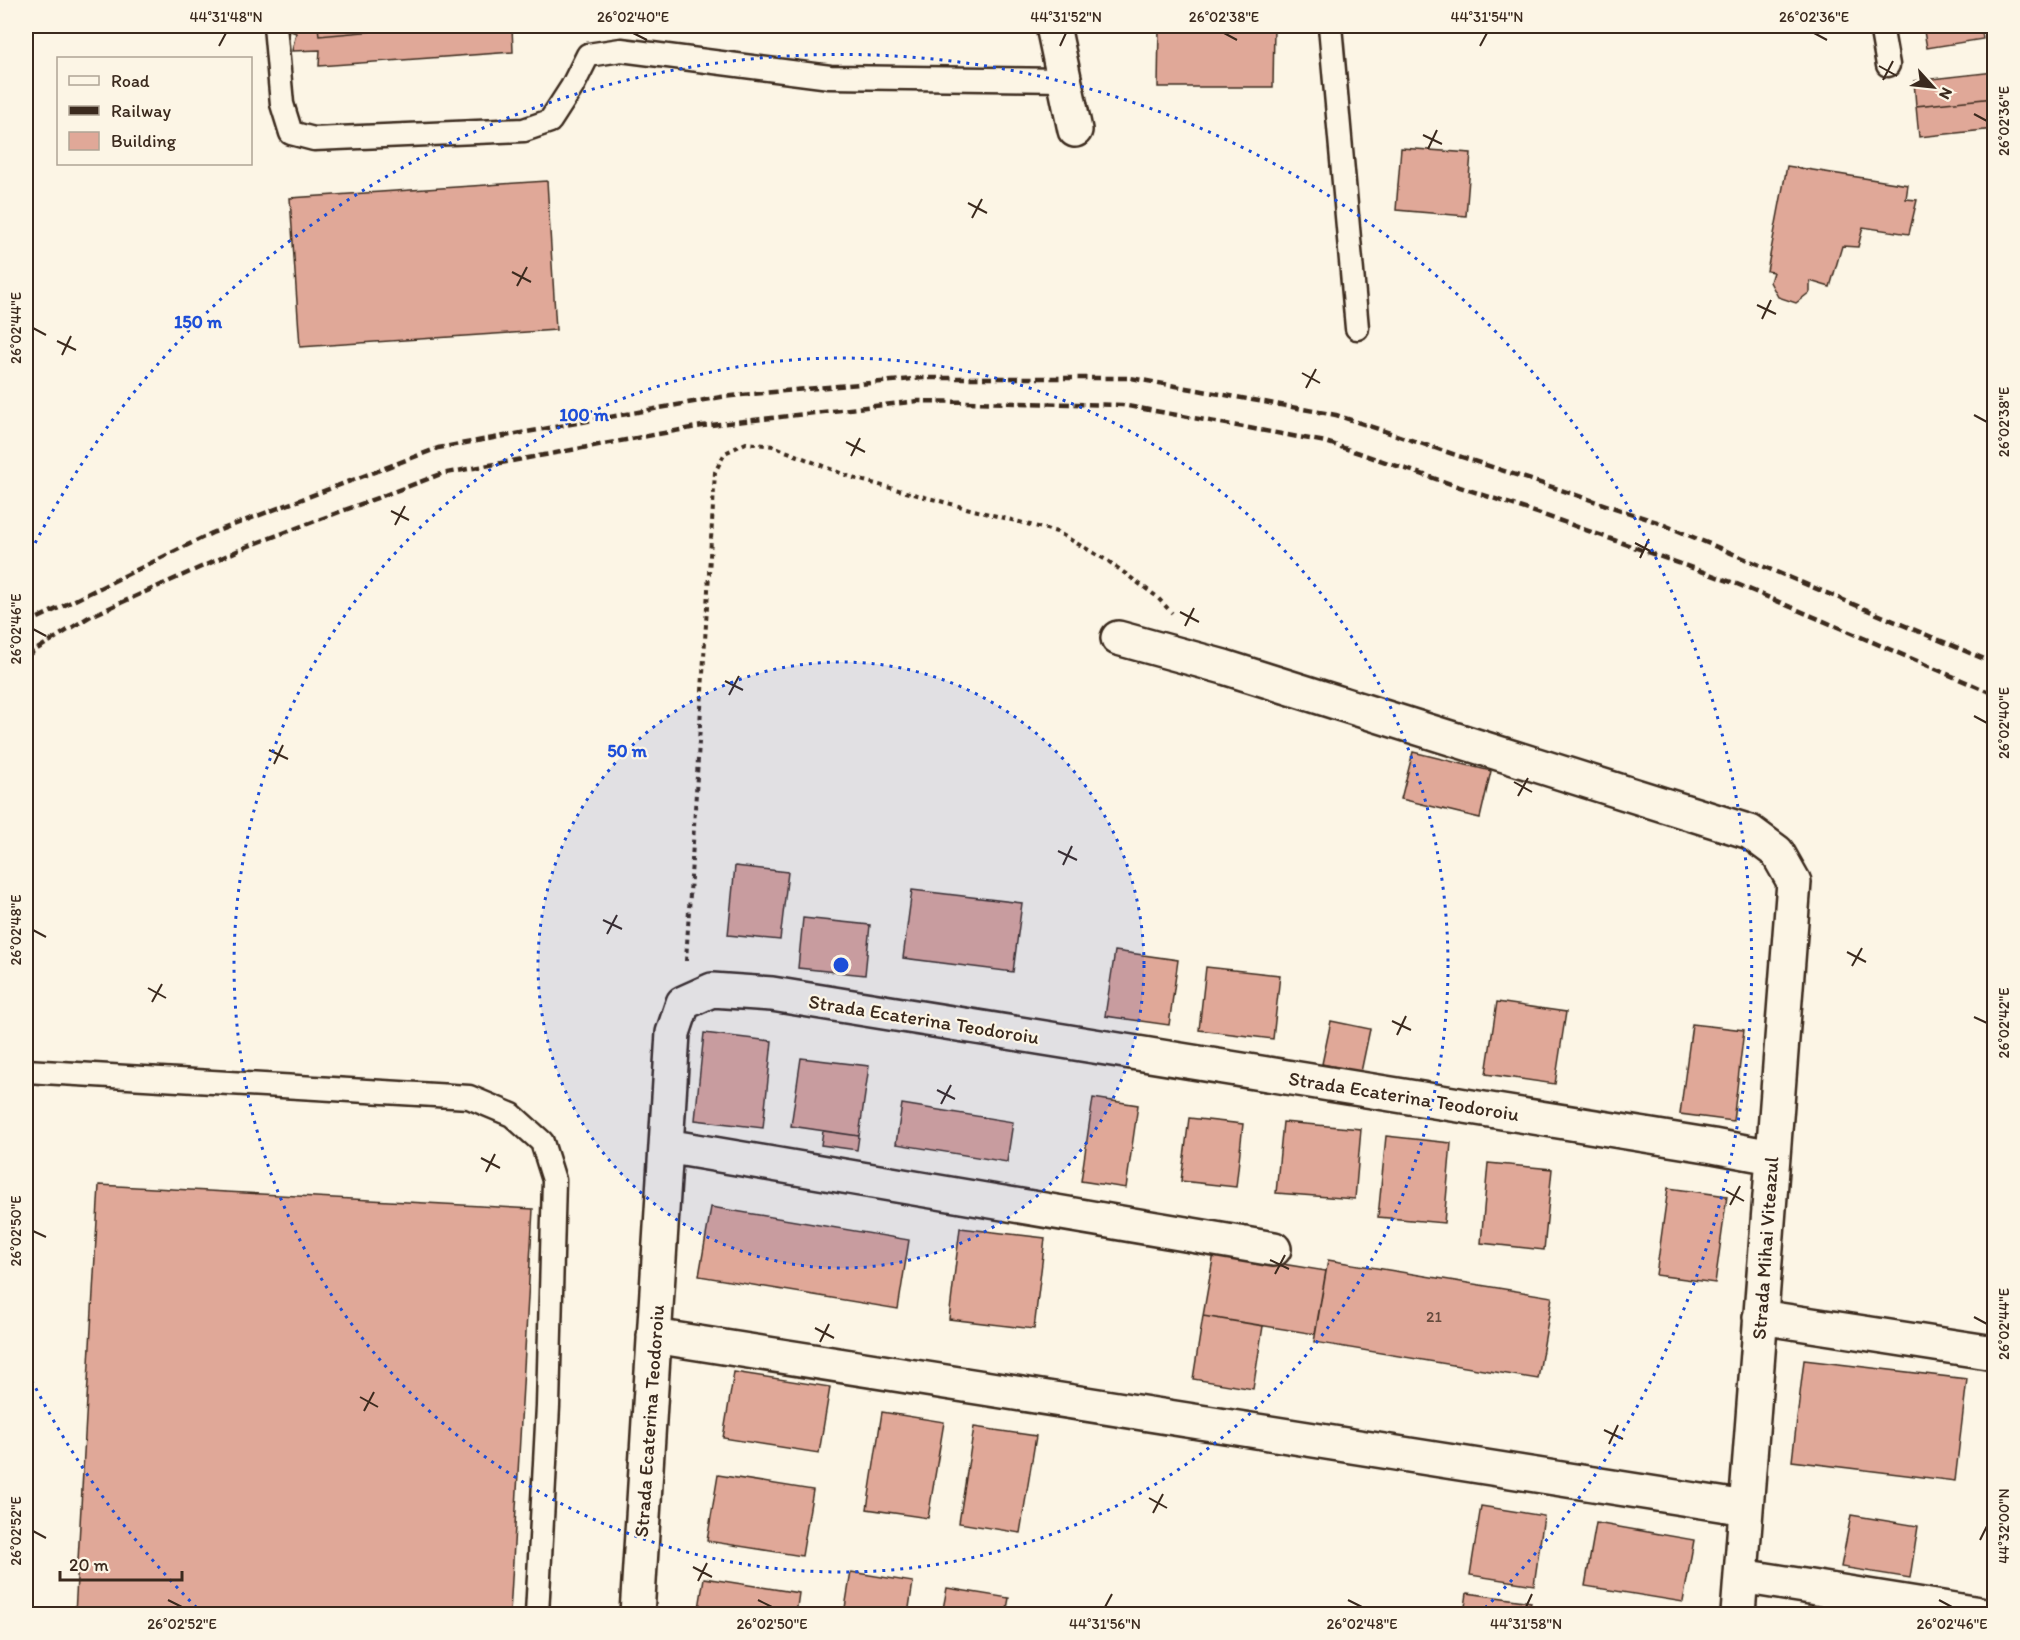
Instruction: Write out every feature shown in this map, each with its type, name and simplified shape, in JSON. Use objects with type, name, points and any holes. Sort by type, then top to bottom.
[{"type":"street","points":[[1053,26],[1075,130]]},
{"type":"street","name":"Strada Mihai Viteazul","points":[[1118,638],[1224,667],[1750,832],[1778,852],[1794,882],[1738,1614]]},
{"type":"street","name":"Strada Ecaterina Teodoroiu","points":[[637,1614],[673,1033],[683,1003],[712,990],[772,994],[1772,1157]]},
{"type":"street","points":[[666,1146],[1274,1249]]},
{"type":"street","points":[[1760,1317],[1995,1353]]},
{"type":"street","points":[[654,1336],[1746,1508]]},
{"type":"street","points":[[1741,1576],[1980,1614]]},
{"type":"lane","points":[[275,26],[282,104],[291,133],[314,139],[524,130],[550,121],[572,87],[588,55],[621,50],[830,77],[1064,80]]},
{"type":"lane","points":[[1330,26],[1357,328]]},
{"type":"lane","points":[[1881,26],[1888,65]]},
{"type":"lane","points":[[26,1071],[469,1097],[512,1115],[542,1142],[555,1180],[547,1418],[537,1614]]},
{"type":"path","points":[[683,1003],[714,472],[725,453],[746,443],[773,446],[853,478],[1056,532],[1108,561],[1156,596],[1179,620]]},
{"type":"building","points":[[283,26],[512,26],[513,52],[319,66],[320,50],[292,51],[296,33]]},
{"type":"building","points":[[318,26],[431,26],[319,36]]},
{"type":"building","points":[[1159,26],[1274,26],[1273,87],[1158,87]]},
{"type":"building","points":[[1923,26],[1981,26],[1983,39],[1927,48]]},
{"type":"building","points":[[1994,72],[1994,98],[1916,106],[1914,81]]},
{"type":"building","points":[[1994,98],[1994,129],[1919,137],[1916,106]]},
{"type":"building","points":[[1401,148],[1471,153],[1466,216],[1396,210]]},
{"type":"building","points":[[1787,166],[1908,185],[1906,199],[1917,200],[1909,234],[1863,227],[1858,247],[1842,246],[1830,287],[1810,281],[1810,292],[1796,303],[1778,297],[1770,282],[1773,272],[1767,271]]},
{"type":"building","points":[[547,181],[556,330],[300,347],[290,198]]},
{"type":"building","points":[[1413,752],[1491,771],[1480,818],[1401,799]]},
{"type":"building","points":[[735,866],[788,872],[780,940],[728,935]]},
{"type":"building","points":[[912,890],[1022,903],[1013,972],[903,958]]},
{"type":"building","points":[[803,918],[870,925],[865,975],[798,968]]},
{"type":"building","points":[[1115,951],[1178,960],[1169,1025],[1105,1016]]},
{"type":"building","points":[[1206,967],[1280,975],[1273,1039],[1199,1030]]},
{"type":"building","points":[[1497,1002],[1566,1012],[1555,1084],[1486,1074]]},
{"type":"building","points":[[1331,1021],[1370,1029],[1361,1072],[1322,1064]]},
{"type":"building","points":[[1692,1024],[1744,1030],[1733,1121],[1680,1114]]},
{"type":"building","points":[[704,1033],[772,1041],[763,1128],[695,1120]]},
{"type":"building","points":[[801,1058],[869,1066],[859,1136],[791,1126]]},
{"type":"building","points":[[1093,1098],[1138,1105],[1126,1188],[1081,1181]]},
{"type":"building","points":[[902,1104],[1013,1122],[1007,1162],[896,1144]]},
{"type":"building","points":[[1189,1118],[1243,1124],[1236,1187],[1181,1181]]},
{"type":"building","points":[[1283,1122],[1361,1129],[1355,1199],[1276,1193]]},
{"type":"building","points":[[823,1131],[859,1136],[857,1150],[821,1145]]},
{"type":"building","points":[[1386,1136],[1451,1143],[1444,1223],[1378,1217]]},
{"type":"building","points":[[1488,1163],[1552,1169],[1544,1250],[1481,1243]]},
{"type":"building","points":[[99,1185],[533,1209],[510,1614],[75,1614]]},
{"type":"building","points":[[1668,1188],[1727,1196],[1715,1283],[1656,1275]]},
{"type":"building","points":[[711,1207],[909,1240],[898,1309],[699,1276]]},
{"type":"building","points":[[960,1228],[1045,1238],[1034,1329],[949,1319]]},
{"type":"building","points":[[1214,1253],[1326,1271],[1315,1334],[1203,1316]]},
{"type":"building","points":[[1328,1260],[1552,1297],[1538,1379],[1314,1342]]},
{"type":"building","points":[[1203,1316],[1263,1326],[1253,1389],[1193,1379]]},
{"type":"building","points":[[1804,1360],[1967,1379],[1955,1481],[1792,1461]]},
{"type":"building","points":[[734,1372],[830,1387],[819,1453],[723,1438]]},
{"type":"building","points":[[882,1412],[944,1422],[928,1518],[867,1509]]},
{"type":"building","points":[[974,1427],[1036,1436],[1020,1533],[959,1523]]},
{"type":"building","points":[[718,1475],[813,1490],[802,1556],[707,1541]]},
{"type":"building","points":[[1481,1506],[1544,1516],[1534,1585],[1470,1575]]},
{"type":"building","points":[[1851,1515],[1918,1526],[1910,1578],[1841,1567]]},
{"type":"building","points":[[1596,1523],[1694,1540],[1683,1602],[1585,1586]]},
{"type":"building","points":[[851,1572],[913,1582],[908,1614],[844,1614]]},
{"type":"building","points":[[704,1578],[799,1593],[796,1614],[698,1614]]},
{"type":"building","points":[[947,1588],[1009,1598],[1006,1614],[942,1614]]},
{"type":"building","points":[[1467,1593],[1531,1602],[1529,1614],[1464,1614]]},
{"type":"railway","points":[[26,624],[212,533],[438,448],[721,397],[923,378],[1131,378],[1336,415],[1657,522],[1994,663]]},
{"type":"railway","points":[[26,656],[89,617],[246,547],[441,474],[702,426],[918,401],[1122,405],[1326,442],[1558,520],[1737,584],[1994,694]]}]
